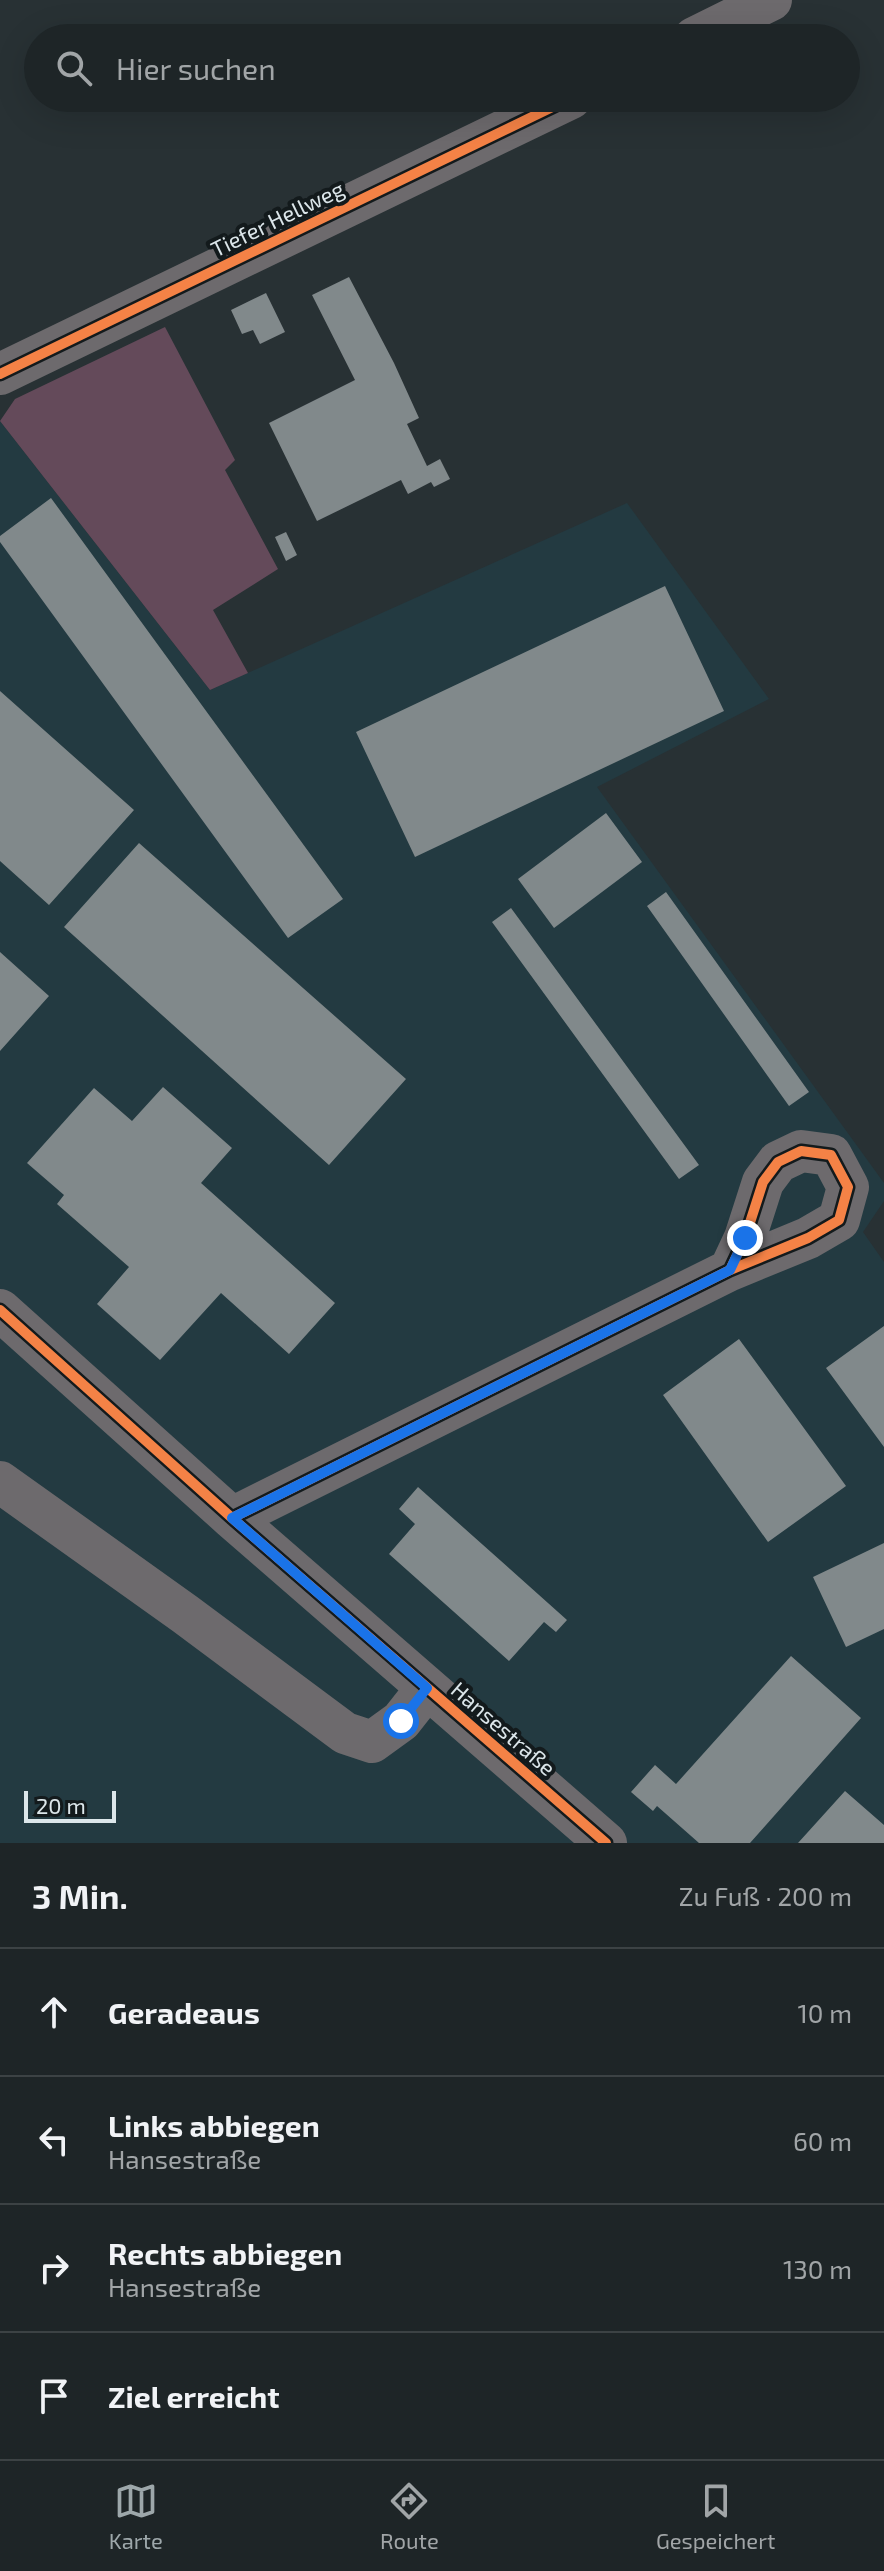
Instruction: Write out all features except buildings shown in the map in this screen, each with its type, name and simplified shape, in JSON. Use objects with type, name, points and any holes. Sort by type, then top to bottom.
[{"type":"street","points":[[722,24],[771,0]]},
{"type":"street","name":"Tiefer Hellweg","points":[[0,374],[542,112]]},
{"type":"street","points":[[232,1518],[730,1270]]},
{"type":"street","name":"Hansestraße","points":[[0,1310],[232,1518],[606,1843]]},
{"type":"street","points":[[0,1482],[345,1733],[372,1742],[401,1721],[427,1688]]},
{"type":"shaded area","points":[[165,327],[235,460],[225,470],[278,569],[213,610],[248,673],[210,690],[0,421],[15,399]]},
{"type":"shaded area","points":[[0,421],[210,690],[627,503],[769,699],[597,787],[884,1183],[884,1201],[863,1232],[884,1262],[884,1843],[0,1843]]},
{"type":"cycle path","points":[[0,374],[542,112]]},
{"type":"cycle path","points":[[232,1518],[730,1270],[808,1238],[839,1220],[848,1187],[831,1155],[801,1151],[778,1162],[763,1182],[745,1238],[730,1270]]},
{"type":"cycle path","points":[[0,1310],[232,1518],[606,1843]]},
{"type":"route","points":[[401,1721],[427,1688],[232,1518],[730,1270],[745,1238]]}]
